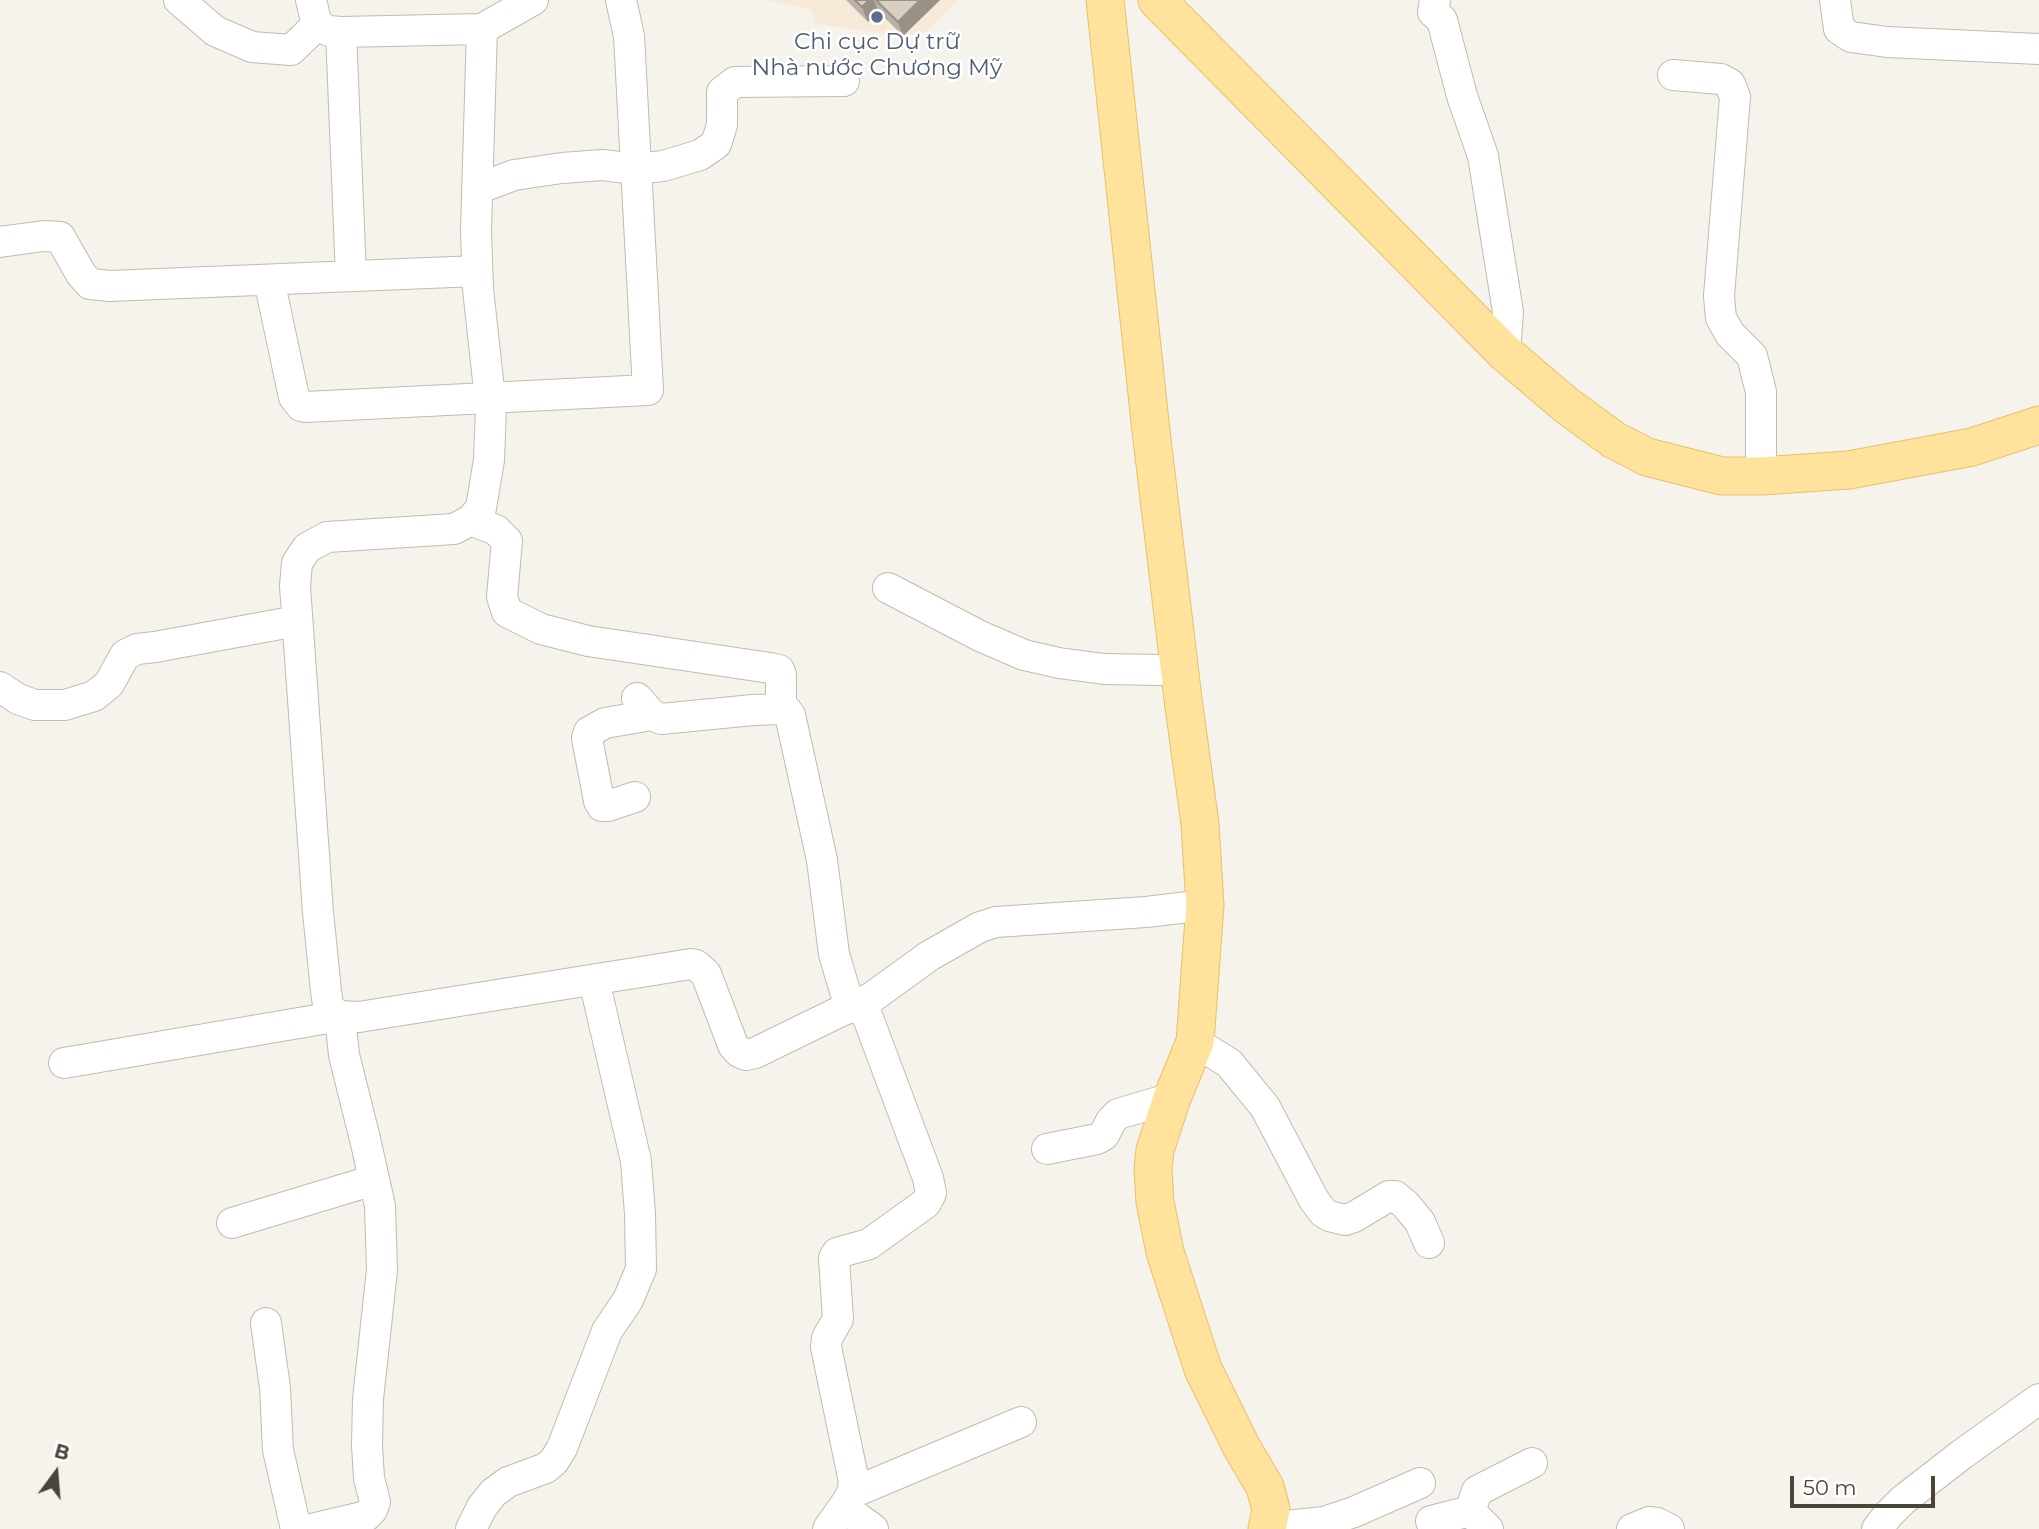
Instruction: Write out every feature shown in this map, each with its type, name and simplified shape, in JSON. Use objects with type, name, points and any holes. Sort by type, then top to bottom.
[{"type":"main road","points":[[1105,0],[1151,431],[1200,824],[1205,905],[1195,1042],[1158,1138],[1153,1169],[1155,1202],[1165,1252],[1203,1369],[1241,1446],[1265,1487],[1271,1509],[1267,1529]]},
{"type":"main road","points":[[1157,0],[1505,353],[1566,405],[1614,440],[1647,457],[1722,476],[1761,476],[1863,468],[1972,447],[2039,425]]},
{"type":"street","points":[[179,0],[215,31],[252,47],[291,50],[323,19],[494,16],[533,0]]},
{"type":"street","points":[[269,280],[295,397],[301,406],[648,390],[629,36],[621,0]]},
{"type":"street","points":[[1435,0],[1433,12],[1442,20],[1462,96],[1483,156],[1508,312],[1505,353]]},
{"type":"street","points":[[1835,0],[1839,29],[1851,37],[1887,42],[2039,49]]},
{"type":"street","points":[[340,1016],[328,1005],[317,900],[297,621],[297,563],[307,548],[327,537],[454,529],[471,520],[481,508],[489,460],[490,398],[477,271],[477,189],[494,16]]},
{"type":"street","points":[[323,19],[351,276]]},
{"type":"street","points":[[1673,75],[1721,79],[1730,84],[1735,97],[1718,296],[1721,318],[1730,334],[1752,356],[1761,391],[1761,476]]},
{"type":"street","points":[[477,189],[514,175],[562,169],[602,165],[636,169],[663,166],[700,155],[716,144],[722,125],[722,92],[735,82],[844,81]]},
{"type":"street","points":[[0,232],[0,242],[44,236],[60,237],[80,274],[90,284],[110,286],[477,271]]},
{"type":"street","points":[[471,520],[496,530],[507,541],[502,597],[507,612],[541,629],[588,640],[779,670],[781,709]]},
{"type":"street","points":[[888,588],[980,636],[1024,655],[1104,669],[1160,670],[1179,667]]},
{"type":"street","points":[[0,687],[18,699],[35,705],[65,705],[94,696],[108,684],[125,655],[137,649],[297,621]]},
{"type":"street","points":[[635,797],[602,806],[587,738],[589,732],[645,706],[662,719],[718,713],[781,709],[787,711],[792,722],[822,860],[834,954],[928,1178],[931,1193],[926,1203],[869,1244],[836,1253],[834,1258],[838,1320],[827,1338],[826,1347],[854,1482],[848,1499],[828,1529]]},
{"type":"street","points":[[64,1063],[340,1016],[359,1017],[594,981],[676,965],[696,965],[706,974],[733,1045],[746,1055],[871,999],[929,956],[980,927],[996,922],[1146,912],[1205,905]]},
{"type":"street","points":[[471,1529],[493,1493],[508,1482],[546,1468],[554,1461],[562,1448],[607,1331],[631,1294],[641,1269],[636,1161],[594,981]]},
{"type":"street","points":[[311,1529],[366,1516],[375,1502],[369,1478],[368,1399],[382,1270],[380,1206],[344,1055],[340,1016]]},
{"type":"street","points":[[1195,1042],[1229,1063],[1265,1107],[1323,1212],[1345,1220],[1390,1196],[1395,1196],[1420,1222],[1429,1243]]},
{"type":"street","points":[[1046,1149],[1097,1139],[1104,1135],[1118,1114],[1172,1098]]},
{"type":"street","points":[[232,1223],[374,1180]]},
{"type":"street","points":[[266,1323],[275,1388],[278,1450],[296,1529]]},
{"type":"street","points":[[1877,1529],[1903,1500],[2039,1399]]},
{"type":"street","points":[[848,1499],[1021,1422]]},
{"type":"street","points":[[1431,1521],[1479,1520],[1477,1491],[1532,1463]]},
{"type":"street","points":[[1267,1529],[1324,1521],[1354,1512],[1420,1483]]},
{"type":"street","points":[[848,1499],[854,1515],[873,1529]]},
{"type":"street","points":[[1632,1529],[1649,1522],[1669,1529]]},
{"type":"shaded area","name":"Chi cục Dự trữ Nhà nước Chương Mỹ","points":[[766,0],[958,0],[927,31],[903,36],[815,24],[812,10]]},
{"type":"building","points":[[855,0],[869,0],[862,7]]},
{"type":"building","points":[[876,0],[920,0],[898,22]]},
{"type":"place","name":"Chi cục Dự trữ Nhà nước Chương Mỹ","points":[[877,17]]}]
